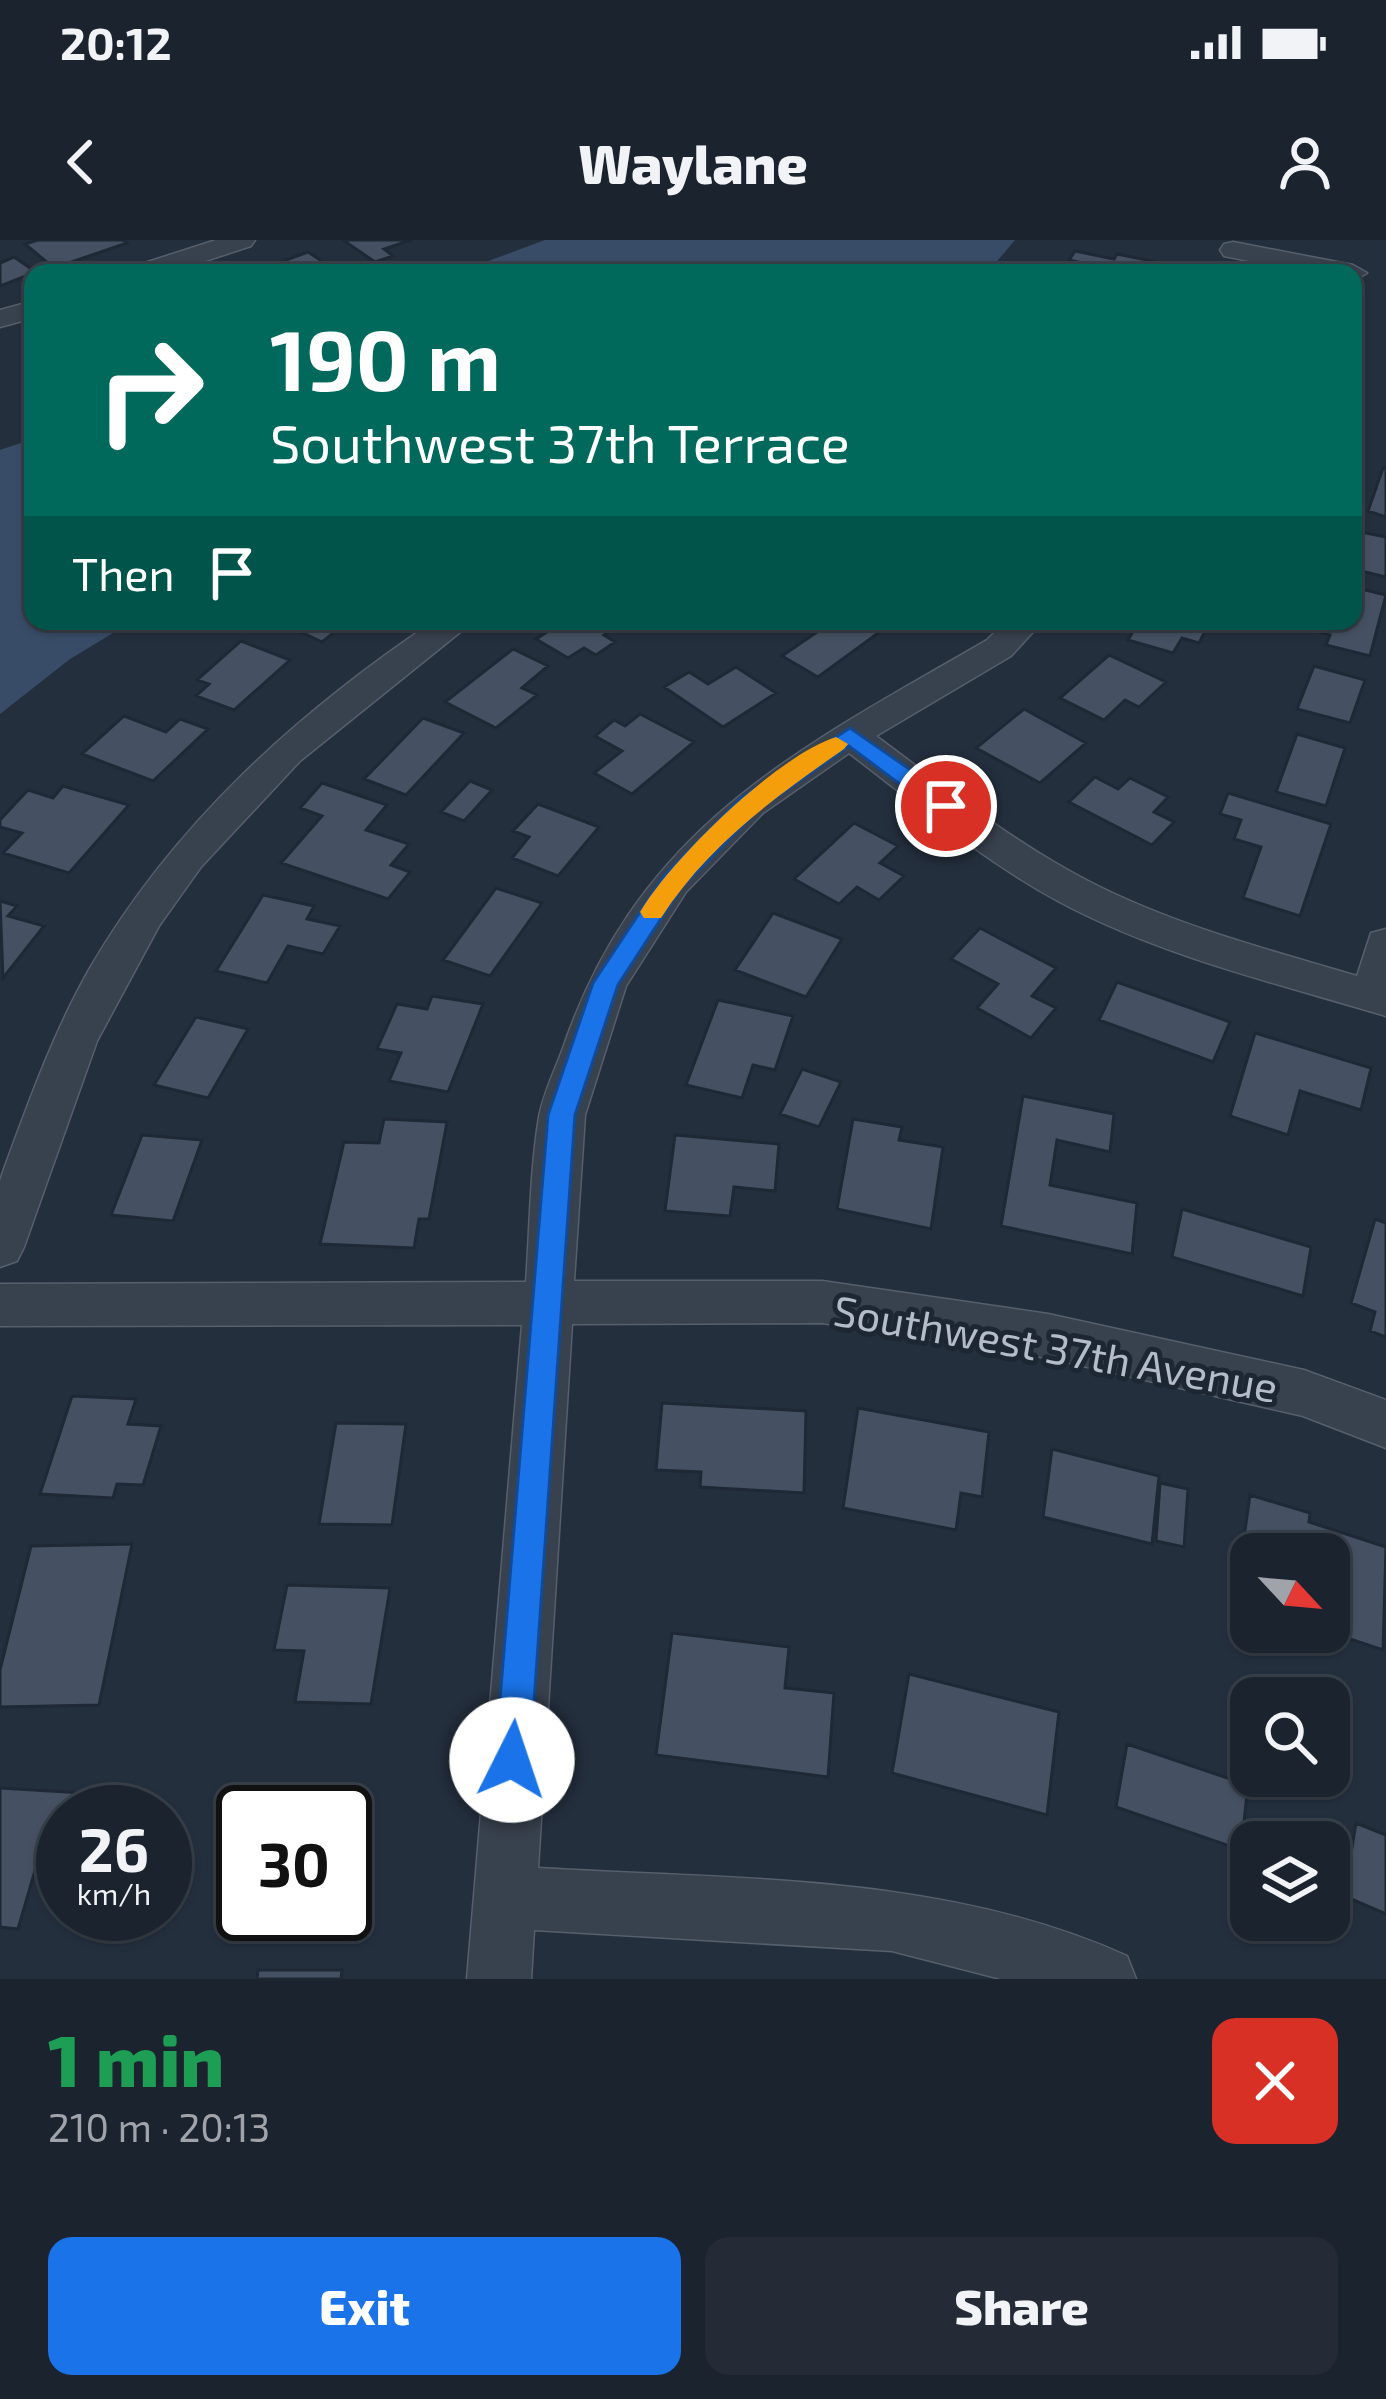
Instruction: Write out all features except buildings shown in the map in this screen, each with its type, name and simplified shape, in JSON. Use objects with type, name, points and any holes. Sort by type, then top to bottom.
[{"type":"street","points":[[169,264],[242,240]]},
{"type":"street","points":[[1230,254],[1295,264]]},
{"type":"street","points":[[0,1246],[76,1040],[136,930],[197,847],[301,738],[401,657],[443,630]]},
{"type":"street","points":[[499,1979],[562,1115],[606,983],[672,882],[749,804],[850,735],[999,648],[1017,630]]},
{"type":"street","points":[[850,735],[1010,854],[1076,892],[1164,931],[1379,998],[1386,944]]},
{"type":"street","name":"Southwest 37th Avenue","points":[[0,1305],[822,1302],[1048,1336],[1304,1393],[1386,1424]]},
{"type":"street","points":[[502,1897],[892,1920],[1078,1967],[1104,1979]]},
{"type":"water","points":[[545,240],[1015,240],[995,264],[480,264]]},
{"type":"water","points":[[24,442],[24,630],[118,630],[70,659],[0,714],[0,450]]},
{"type":"slow traffic","points":[[653,912],[672,882],[749,804],[836,744]]},
{"type":"route","points":[[512,1760],[562,1115],[606,983],[672,882],[749,804],[850,735],[946,806]]}]
